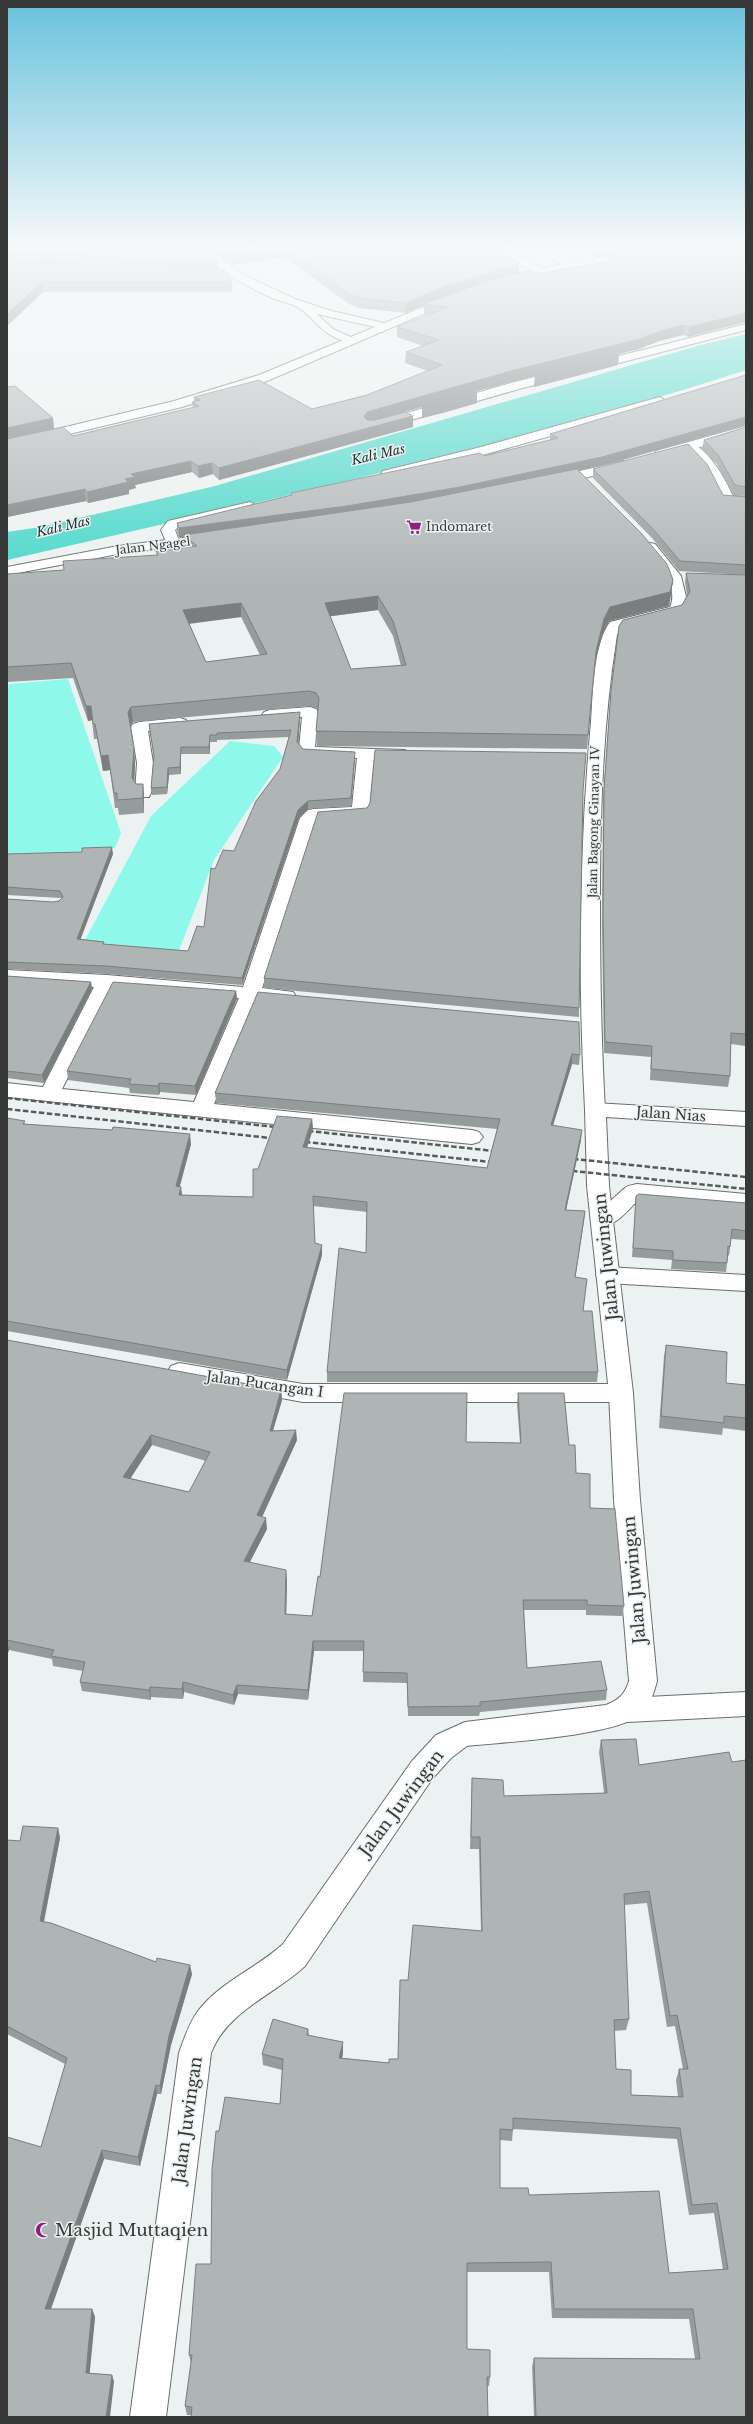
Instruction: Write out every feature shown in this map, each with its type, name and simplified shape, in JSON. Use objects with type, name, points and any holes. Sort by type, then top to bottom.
[{"type":"main road","points":[[7,445],[230,390],[300,363]]},
{"type":"main road","points":[[371,427],[515,386],[603,363]]},
{"type":"main road","points":[[377,476],[493,448],[676,397]]},
{"type":"main road","points":[[648,458],[746,430]]},
{"type":"main road","points":[[688,447],[698,453],[720,482],[728,500],[746,501]]},
{"type":"main road","points":[[541,484],[586,481],[633,462]]},
{"type":"main road","points":[[173,543],[168,530],[173,524],[266,502]]},
{"type":"main road","name":"Jalan Ngagel","points":[[7,571],[85,555],[230,536]]},
{"type":"main road","name":"Jalan Bagong Ginayan IV","points":[[598,1162],[590,1026],[588,756],[612,629],[615,625],[622,622],[676,610],[680,601],[681,576],[641,536]]},
{"type":"main road","points":[[256,716],[310,712],[307,749],[309,751],[423,755]]},
{"type":"main road","points":[[143,793],[145,763],[139,726],[194,722]]},
{"type":"main road","points":[[201,1110],[251,993],[309,818],[320,814],[360,812],[366,753]]},
{"type":"main road","points":[[7,976],[107,981],[301,998]]},
{"type":"main road","points":[[49,1095],[107,981]]},
{"type":"main road","points":[[568,1024],[590,1026]]},
{"type":"main road","points":[[7,1090],[472,1137]]},
{"type":"main road","name":"Jalan Nias","points":[[595,1110],[746,1119]]},
{"type":"main road","name":"Jalan Juwingan","points":[[148,2417],[195,2053],[210,2020],[223,2008],[284,1965],[294,1955],[422,1770],[436,1752],[453,1739],[465,1734],[607,1717],[627,1710],[639,1696],[643,1681],[627,1500],[621,1393],[607,1275],[598,1162]]},
{"type":"main road","points":[[602,1220],[617,1209],[632,1193],[637,1191],[746,1201]]},
{"type":"main road","points":[[607,1275],[746,1283]]},
{"type":"main road","name":"Jalan Pucangan I","points":[[160,1368],[303,1393],[621,1393]]},
{"type":"main road","points":[[627,1710],[746,1704]]},
{"type":"shaded area","points":[[68,679],[121,833],[115,848],[7,858],[7,694],[9,684]]},
{"type":"shaded area","points":[[230,741],[274,746],[283,757],[214,860],[178,953],[84,942],[151,816]]},
{"type":"water","name":"Kali Mas","points":[[638,363],[746,363],[746,370],[655,399],[471,450],[286,496],[7,560],[7,532],[41,527],[215,486]]},
{"type":"building","points":[[437,363],[543,363],[367,412],[364,417],[367,420],[375,420],[406,412],[413,416],[219,468],[212,463],[198,466],[191,461],[131,474],[135,477],[125,479],[128,482],[87,492],[85,489],[7,505],[7,439],[63,427],[73,436],[199,406],[192,402],[200,400],[194,397],[259,380],[312,409],[367,395],[442,365]]},
{"type":"building","points":[[746,375],[746,417],[602,457],[460,487],[347,506],[179,528],[177,523],[292,495],[291,493],[480,453],[484,456],[558,438],[550,434]]},
{"type":"building","points":[[477,385],[447,394],[422,400]]},
{"type":"building","points":[[15,386],[53,418],[7,428],[7,387]]},
{"type":"building","points":[[746,427],[746,487],[735,485],[718,455],[704,440]]},
{"type":"building","points":[[688,444],[707,464],[723,495],[746,497],[746,565],[680,561],[653,529],[593,469]]},
{"type":"building","points":[[577,469],[641,533],[667,564],[673,580],[670,592],[610,607],[604,619],[596,651],[588,735],[316,731],[319,698],[316,693],[309,691],[131,707],[128,712],[134,748],[132,778],[136,784],[143,784],[143,798],[117,800],[117,793],[114,793],[108,755],[101,756],[95,724],[93,724],[91,706],[86,706],[71,663],[7,667],[7,574],[64,570],[63,561],[158,555],[156,551],[197,546],[184,535],[411,502]],"holes":[[[378,596],[393,621],[406,665],[351,669],[325,603]],[[241,603],[267,654],[206,662],[183,610]]]},
{"type":"building","points":[[686,573],[746,575],[746,1034],[731,1033],[730,1076],[651,1069],[652,1046],[605,1042],[603,914],[604,789],[611,691],[619,626],[623,620],[682,605],[690,591]]},
{"type":"building","points":[[300,712],[297,742],[303,749],[355,752],[351,798],[308,801],[298,810],[242,978],[106,966],[7,962],[7,899],[53,902],[59,901],[63,897],[60,891],[7,887],[7,854],[82,852],[82,848],[112,847],[77,939],[104,942],[103,944],[188,951],[197,926],[204,927],[211,868],[215,869],[223,850],[234,851],[256,801],[280,769],[291,730],[217,733],[217,735],[210,735],[209,747],[181,747],[180,767],[168,768],[167,787],[151,788],[154,756],[149,724]]},
{"type":"building","points":[[375,750],[586,753],[583,791],[579,1008],[264,978],[318,812],[367,808],[370,803]]},
{"type":"building","points":[[7,976],[91,982],[42,1075],[7,1071]]},
{"type":"building","points":[[113,982],[236,991],[195,1086],[159,1083],[158,1086],[129,1084],[131,1079],[67,1071]]},
{"type":"building","points":[[258,992],[579,1022],[580,1055],[572,1054],[551,1125],[582,1130],[565,1210],[585,1211],[575,1277],[587,1279],[583,1311],[592,1311],[598,1372],[327,1372],[339,1248],[366,1253],[367,1202],[313,1196],[315,1243],[322,1245],[287,1370],[7,1321],[7,1118],[25,1121],[23,1124],[112,1130],[113,1127],[190,1134],[176,1186],[181,1187],[179,1195],[253,1197],[253,1169],[258,1169],[277,1116],[312,1119],[303,1147],[487,1168],[500,1119],[215,1093]]},
{"type":"building","points":[[639,1194],[746,1203],[746,1231],[732,1229],[730,1247],[728,1246],[727,1263],[673,1260],[673,1251],[633,1248],[636,1196]]},
{"type":"building","points":[[7,1340],[281,1390],[270,1431],[296,1430],[257,1515],[266,1518],[244,1561],[286,1570],[285,1614],[312,1616],[318,1576],[320,1577],[344,1393],[467,1393],[466,1442],[521,1443],[518,1393],[564,1393],[569,1445],[575,1445],[576,1473],[590,1474],[590,1508],[615,1509],[624,1606],[587,1605],[587,1600],[523,1600],[527,1668],[601,1661],[607,1690],[480,1702],[480,1706],[408,1707],[407,1673],[363,1672],[364,1641],[313,1641],[308,1690],[237,1685],[233,1695],[183,1682],[182,1689],[150,1687],[149,1690],[80,1682],[85,1662],[51,1656],[54,1650],[7,1640]],"holes":[[[151,1435],[210,1452],[189,1492],[123,1477]]]},
{"type":"building","points":[[666,1345],[727,1352],[726,1383],[746,1385],[746,1418],[724,1416],[724,1423],[661,1416]]},
{"type":"building","points":[[636,1739],[639,1765],[729,1752],[732,1762],[746,1760],[746,2417],[536,2417],[534,2358],[700,2359],[693,2309],[554,2309],[551,2262],[467,2263],[467,2349],[490,2350],[490,2377],[487,2377],[488,2417],[191,2417],[192,2407],[185,2406],[192,2355],[189,2355],[196,2264],[211,2264],[212,2170],[216,2131],[219,2131],[225,2097],[280,2104],[283,2059],[262,2054],[273,2019],[308,2029],[307,2035],[343,2042],[339,2058],[389,2063],[389,2059],[398,2059],[400,1980],[408,1980],[413,1925],[482,1931],[480,1837],[471,1837],[472,1778],[503,1780],[504,1796],[607,1793],[601,1740]],"holes":[[[649,1891],[670,2016],[677,2015],[688,2069],[679,2069],[683,2097],[631,2095],[631,2070],[616,2069],[614,2020],[629,2019],[624,1894]],[[513,2118],[680,2128],[692,2205],[717,2203],[728,2269],[669,2273],[659,2191],[529,2195],[528,2188],[500,2188],[500,2129],[513,2130]]]},
{"type":"building","points":[[23,1826],[58,1828],[40,1921],[51,1923],[156,1962],[157,1958],[190,1965],[169,2036],[160,2086],[156,2085],[138,2157],[102,2150],[45,2309],[92,2309],[86,2373],[112,2375],[106,2417],[7,2417],[7,2137],[41,2147],[67,2058],[7,2026],[7,1840],[20,1841]]},
{"type":"railway","points":[[7,1098],[285,1128]]},
{"type":"railway","points":[[7,1109],[279,1139]]},
{"type":"railway","points":[[300,1130],[503,1152]]},
{"type":"railway","points":[[297,1141],[500,1163]]},
{"type":"railway","points":[[565,1158],[746,1177]]},
{"type":"railway","points":[[564,1170],[746,1189]]},
{"type":"place","name":"Indomaret","points":[[414,527]]},
{"type":"place","name":"Masjid Muttaqien","points":[[43,2230]]}]
